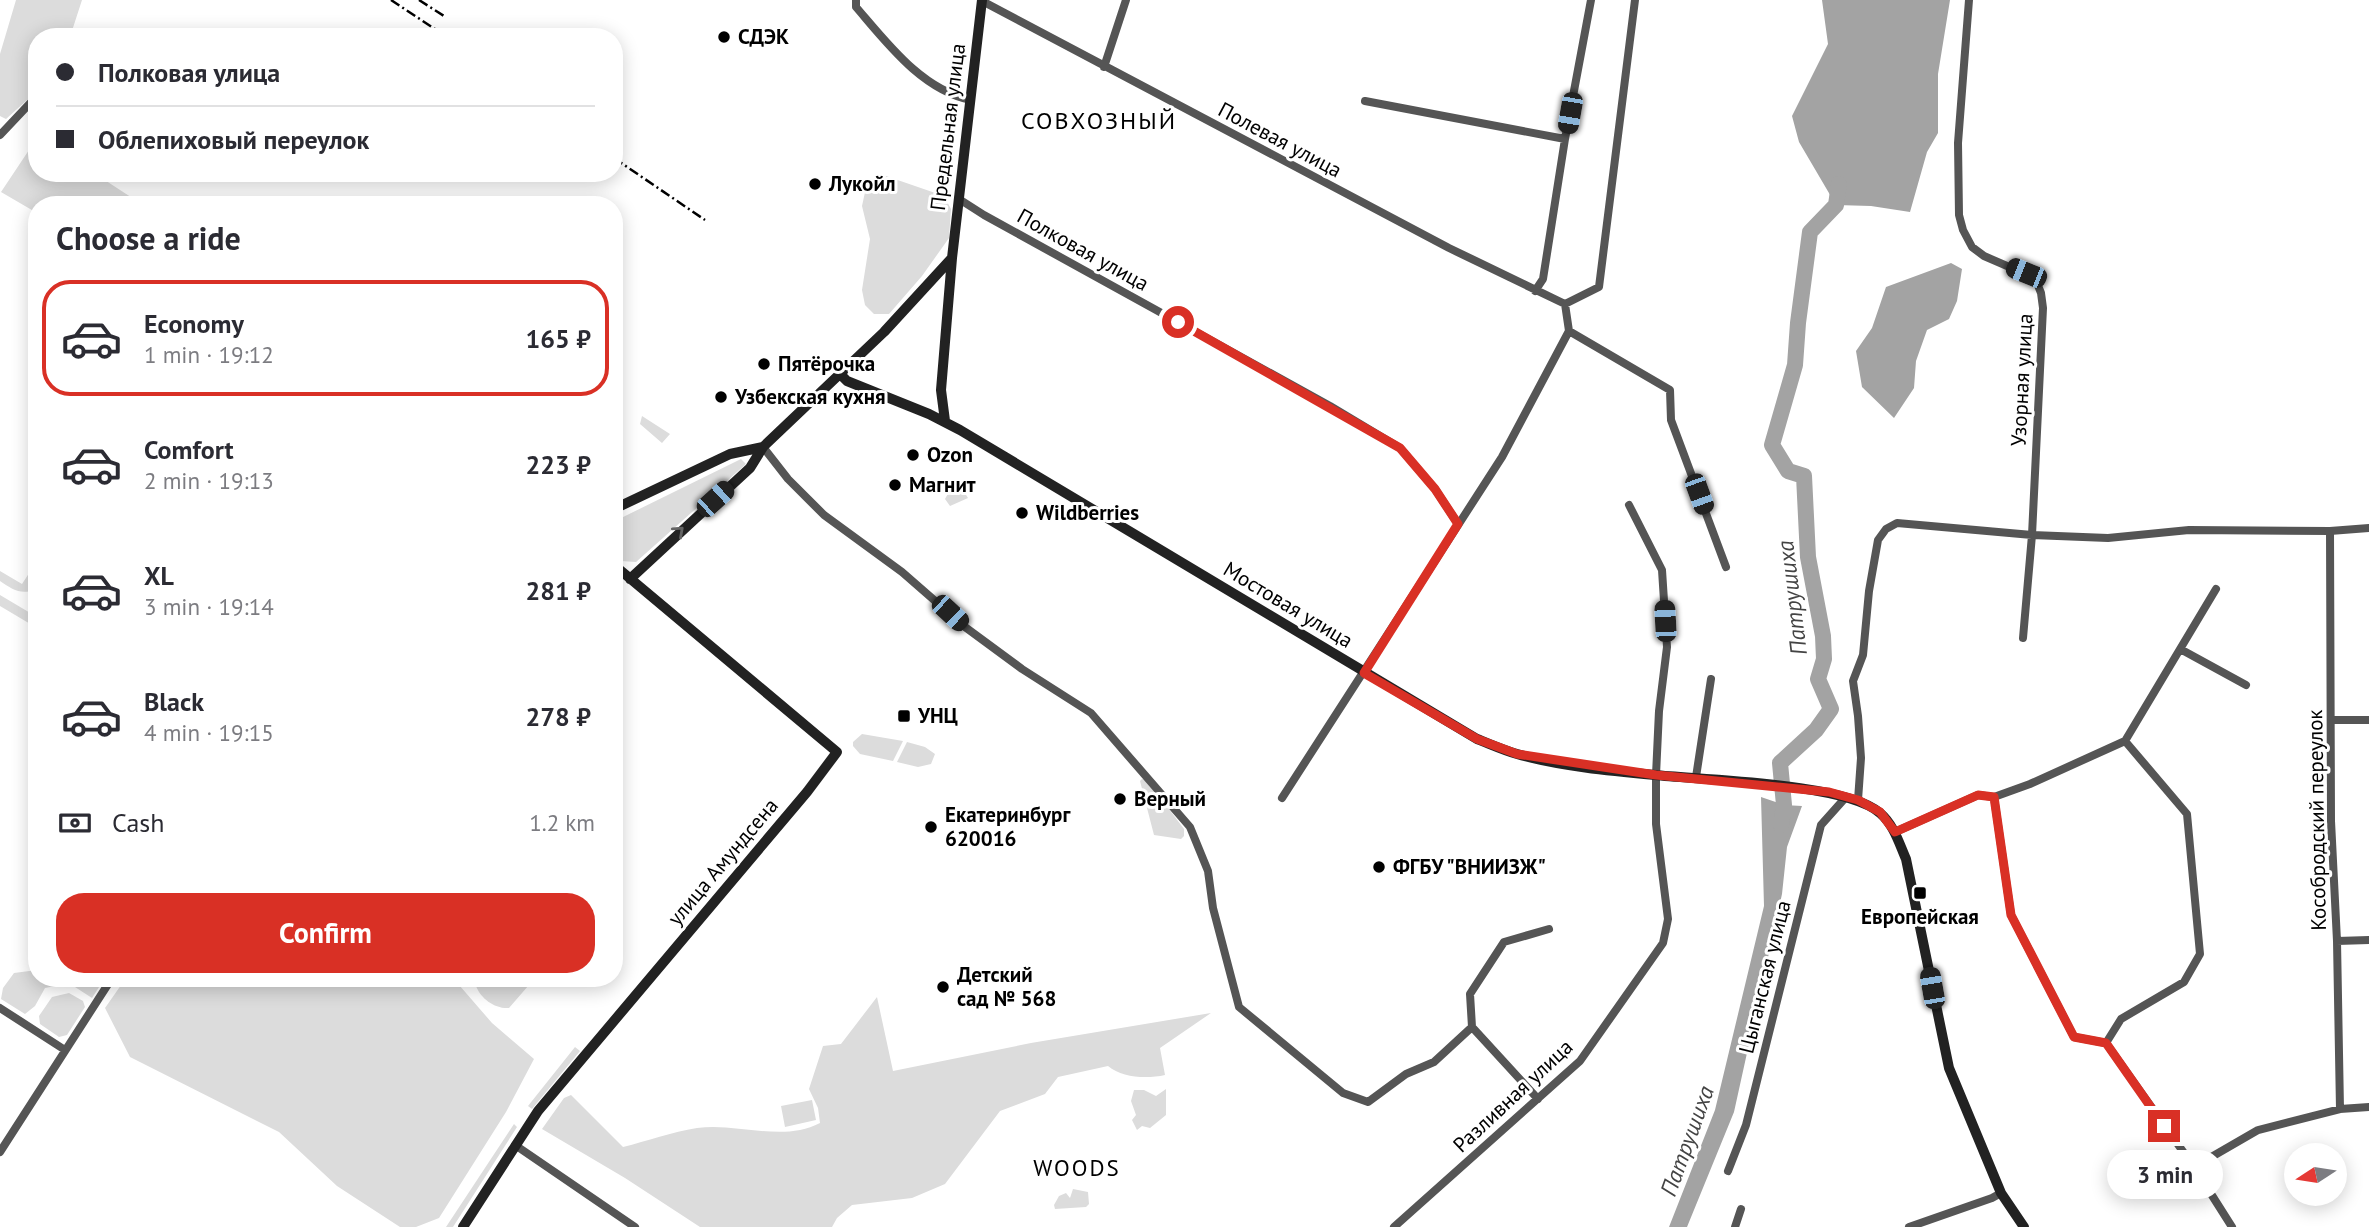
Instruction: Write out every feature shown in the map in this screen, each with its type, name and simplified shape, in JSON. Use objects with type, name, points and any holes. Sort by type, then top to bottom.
[{"type":"street","points":[[856,0],[856,7],[922,77],[957,97],[971,100]]},
{"type":"street","name":"Предельная улица","points":[[944,421],[941,390],[952,258],[982,0]]},
{"type":"street","name":"Полевая улица","points":[[982,0],[1104,67],[1535,291],[1565,304]]},
{"type":"street","points":[[1104,67],[1126,0]]},
{"type":"street","points":[[1535,291],[1543,279],[1591,0]]},
{"type":"street","points":[[1282,799],[1502,457],[1569,331],[1565,304],[1599,287],[1635,0]]},
{"type":"street","name":"Узорная улица","points":[[1969,0],[1958,143],[1959,215],[1972,247],[1984,256],[2035,278],[2043,307],[2032,535],[2023,638]]},
{"type":"street","points":[[1364,101],[1565,139]]},
{"type":"street","points":[[0,135],[28,105]]},
{"type":"street","name":"Полковая улица","points":[[959,199],[1400,448],[1435,489],[1458,524]]},
{"type":"street","points":[[630,579],[750,468],[763,447],[884,332],[952,258]]},
{"type":"street","points":[[1569,331],[1670,390],[1671,420],[1726,567]]},
{"type":"street","name":"Мостовая улица","points":[[840,374],[847,381],[944,421],[1477,739],[1517,754],[1656,775],[1829,792],[1858,800]]},
{"type":"street","points":[[623,505],[730,454],[763,447]]},
{"type":"street","points":[[763,447],[788,479],[824,515],[902,572],[974,634],[1022,669],[1091,713],[1190,827],[1208,871],[1213,908],[1239,1007],[1343,1093],[1368,1102],[1406,1074],[1434,1062],[1472,1027]]},
{"type":"street","name":"Разливная улица","points":[[1394,1227],[1580,1061],[1664,943],[1668,919],[1656,824],[1659,711],[1667,647],[1662,570],[1629,505]]},
{"type":"street","points":[[2024,1227],[2001,1193],[1949,1068],[1906,859],[1895,832],[1880,812],[1858,800],[1861,758],[1853,681],[1863,655],[1869,591],[1878,540],[1886,529],[1897,523],[2032,535],[2108,538],[2189,530],[2330,531],[2369,528]]},
{"type":"street","name":"Кособродский переулок","points":[[2330,531],[2331,821],[2337,940],[2340,1109]]},
{"type":"street","name":"улица Амундсена","points":[[463,1227],[538,1111],[807,792],[837,752],[623,573]]},
{"type":"street","points":[[1895,832],[1978,795],[1994,797],[2030,784],[2125,741],[2182,650],[2216,589]]},
{"type":"street","points":[[2182,650],[2246,685]]},
{"type":"street","points":[[1696,777],[1711,679]]},
{"type":"street","points":[[2332,720],[2369,720]]},
{"type":"street","points":[[2106,1043],[2121,1019],[2184,982],[2200,954],[2187,814],[2125,741]]},
{"type":"street","name":"Цыганская улица","points":[[1728,1171],[1746,1125],[1821,825],[1846,797]]},
{"type":"street","points":[[1994,797],[2011,915],[2074,1037],[2106,1043],[2194,1167],[2232,1227]]},
{"type":"street","points":[[1538,1099],[1472,1027],[1470,994],[1504,942],[1549,929]]},
{"type":"street","points":[[2337,940],[2369,940]]},
{"type":"street","points":[[0,1152],[106,987]]},
{"type":"street","points":[[0,1008],[65,1050]]},
{"type":"street","points":[[2194,1167],[2258,1130],[2340,1109],[2369,1107]]},
{"type":"street","points":[[515,1145],[635,1227]]},
{"type":"street","points":[[1909,1227],[2001,1193]]},
{"type":"street","points":[[1735,1227],[1741,1209]]},
{"type":"shaded area","points":[[16,0],[82,0],[73,28],[28,28],[28,99],[6,119],[0,116],[0,54]]},
{"type":"shaded area","points":[[1822,0],[1950,0],[1938,74],[1938,133],[1927,152],[1910,212],[1871,206],[1836,205],[1799,142],[1792,116],[1828,44]]},
{"type":"shaded area","points":[[28,152],[28,182],[108,182],[129,196],[28,196],[28,208],[1,192]]},
{"type":"shaded area","points":[[886,176],[944,196],[951,209],[949,238],[922,276],[889,314],[874,314],[865,305],[862,290],[870,239],[862,206],[867,183]]},
{"type":"shaded area","points":[[1951,263],[1962,269],[1957,301],[1949,319],[1927,330],[1916,361],[1914,388],[1894,418],[1862,387],[1856,351],[1872,328],[1886,287]]},
{"type":"shaded area","points":[[642,416],[670,434],[662,443],[640,424]]},
{"type":"shaded area","points":[[741,459],[746,464],[636,562],[623,561],[623,517]]},
{"type":"shaded area","points":[[956,479],[968,498],[950,506],[945,499]]},
{"type":"shaded area","points":[[0,571],[22,584],[28,575],[28,591],[20,591],[0,581]]},
{"type":"shaded area","points":[[0,595],[28,612],[28,623],[0,606]]},
{"type":"shaded area","points":[[862,734],[903,741],[893,761],[860,754],[853,742]]},
{"type":"shaded area","points":[[907,742],[925,747],[935,754],[931,764],[918,767],[897,762]]},
{"type":"shaded area","points":[[1147,780],[1184,829],[1181,839],[1154,835],[1140,781]]},
{"type":"shaded area","points":[[1761,797],[1784,805],[1802,806],[1787,847],[1782,894],[1734,1112],[1687,1227],[1669,1227],[1715,1110],[1764,906]]},
{"type":"shaded area","points":[[28,971],[28,987],[50,987],[45,988],[35,1006],[25,1014],[1,999],[3,988],[14,973]]},
{"type":"shaded area","points":[[75,987],[99,987],[92,998]]},
{"type":"shaded area","points":[[120,987],[461,987],[492,1023],[534,1059],[506,1112],[439,1218],[416,1227],[400,1227],[337,1186],[279,1132],[130,1057],[105,1008]]},
{"type":"shaded area","points":[[477,987],[527,987],[509,1008],[494,1005],[481,995]]},
{"type":"shaded area","points":[[69,993],[83,1001],[85,1007],[67,1035],[59,1037],[40,1024],[39,1016],[52,997]]},
{"type":"shaded area","points":[[877,997],[893,1071],[1031,1043],[1211,1013],[1160,1048],[1165,1075],[1135,1076],[1120,1073],[1108,1066],[1058,1077],[1045,1094],[1000,1111],[945,1184],[912,1198],[852,1205],[837,1218],[832,1227],[700,1227],[625,1178],[542,1129],[564,1098],[571,1095],[623,1147],[697,1128],[728,1127],[775,1132],[805,1129],[820,1123],[818,1108],[809,1089],[823,1046],[841,1044]]},
{"type":"shaded area","points":[[575,1047],[580,1051],[532,1109],[528,1106]]},
{"type":"shaded area","points":[[1166,1089],[1166,1115],[1150,1128],[1142,1126],[1137,1130],[1132,1120],[1136,1115],[1131,1101],[1134,1090],[1144,1090],[1156,1096]]},
{"type":"shaded area","points":[[812,1100],[816,1120],[785,1127],[781,1106]]},
{"type":"shaded area","points":[[514,1124],[517,1127],[453,1227],[446,1227]]},
{"type":"shaded area","points":[[1073,1189],[1088,1192],[1089,1204],[1086,1207],[1055,1209],[1054,1205],[1059,1196],[1066,1193],[1070,1198]]},
{"type":"waterway","name":"Патрушиха","points":[[1781,825],[1784,805],[1780,763],[1816,730],[1831,709],[1818,679],[1824,659],[1823,636],[1808,557],[1804,476],[1788,471],[1772,445],[1795,365],[1810,232],[1836,205],[1839,184]]},
{"type":"railway","points":[[391,0],[433,28]]},
{"type":"railway","points":[[419,0],[444,16]]},
{"type":"railway","points":[[623,164],[705,220]]},
{"type":"place","name":"СДЭК","points":[[724,37]]},
{"type":"place","name":"Лукойл","points":[[815,184]]},
{"type":"place","name":"Пятёрочка","points":[[764,364]]},
{"type":"place","name":"Узбекская кухня","points":[[721,397]]},
{"type":"place","name":"Ozon","points":[[913,455]]},
{"type":"place","name":"Магнит","points":[[895,485]]},
{"type":"place","name":"Wildberries","points":[[1022,513]]},
{"type":"place","name":"УНЦ","points":[[904,716]]},
{"type":"place","name":"Верный","points":[[1120,799]]},
{"type":"place","name":"Екатеринбург 620016","points":[[931,827]]},
{"type":"place","name":"ФГБУ \"ВНИИЗЖ\"","points":[[1379,867]]},
{"type":"place","name":"Европейская","points":[[1920,893]]},
{"type":"place","name":"Детский сад № 568","points":[[943,987]]},
{"type":"district","name":"СОВХОЗНЫЙ","points":[[1099,121]]},
{"type":"district","name":"WOODS","points":[[1077,1168]]},
{"type":"route","points":[[1178,322],[1400,448],[1435,489],[1458,524],[1364,673],[1477,739],[1517,754],[1656,775],[1829,792],[1858,800],[1880,812],[1895,832],[1978,795],[1994,797],[2011,915],[2074,1037],[2106,1043],[2164,1126]]}]
